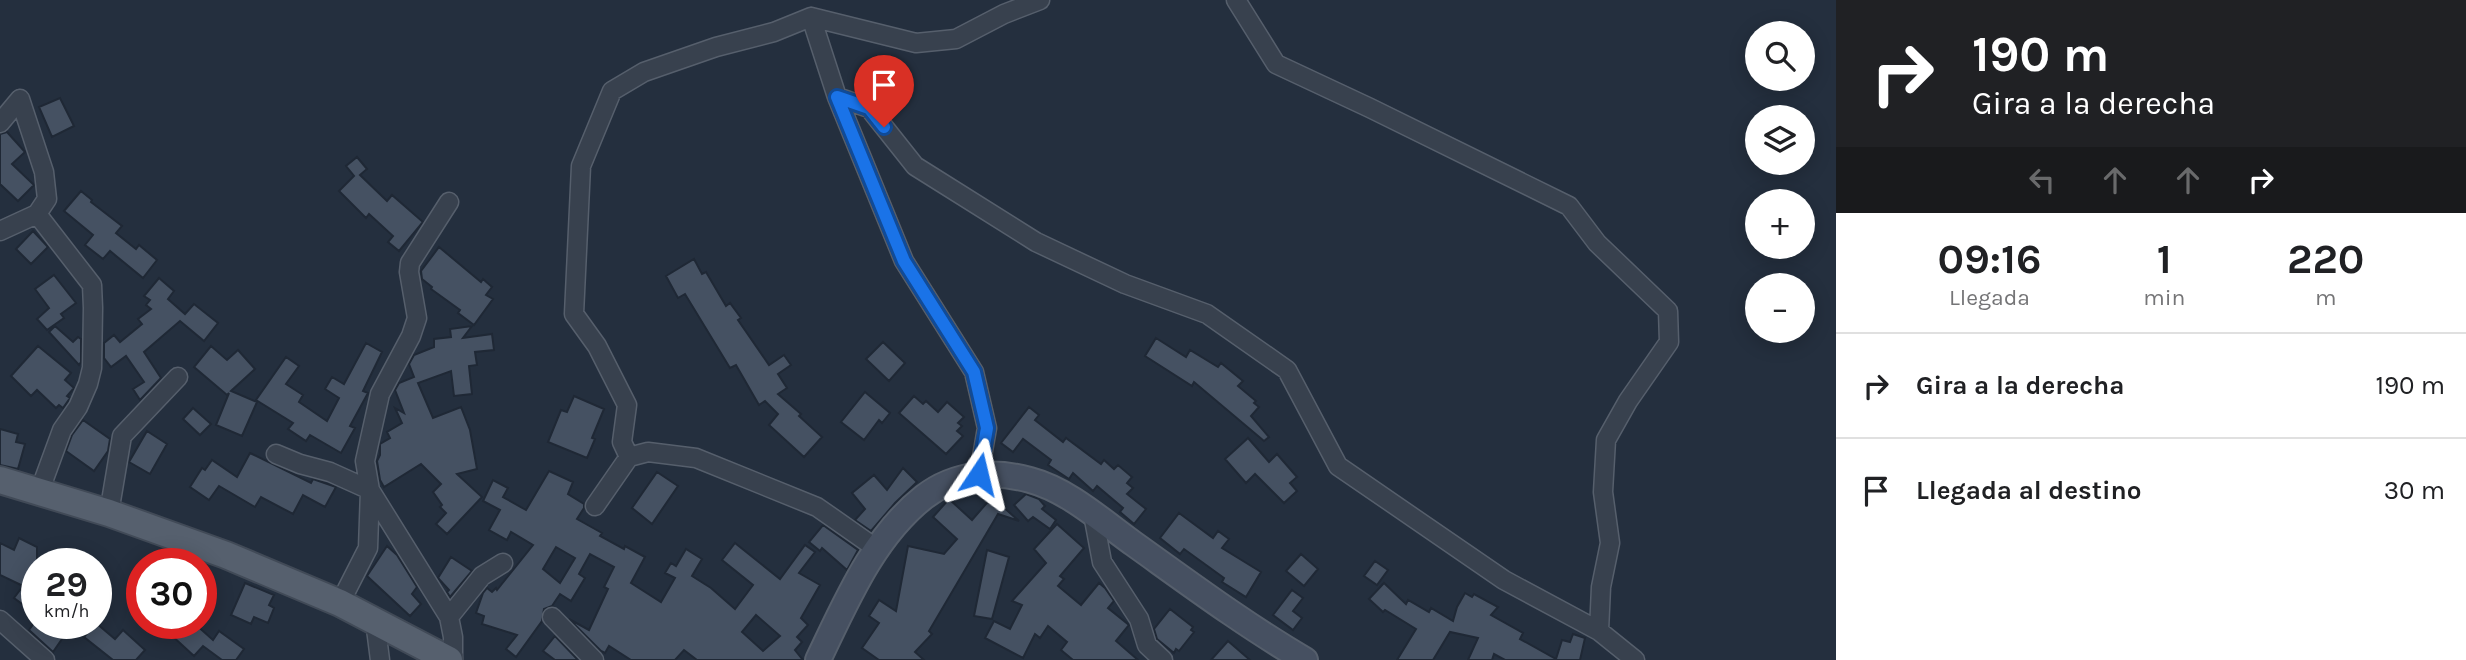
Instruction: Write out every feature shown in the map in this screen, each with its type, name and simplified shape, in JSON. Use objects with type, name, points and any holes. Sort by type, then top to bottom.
[{"type":"main road","points":[[818,660],[870,559],[894,527],[924,497],[941,486],[979,474],[1032,480],[1051,487],[1093,514],[1219,606],[1305,660]]},
{"type":"main road","points":[[0,480],[40,490],[226,555],[340,603],[451,660]]},
{"type":"street","points":[[629,457],[622,442],[627,405],[597,346],[574,314],[581,166],[612,91],[644,72],[716,47],[774,32],[811,17],[916,43],[956,39],[1004,14],[1040,0]]},
{"type":"street","points":[[1236,0],[1276,64],[1569,206],[1597,243],[1668,311],[1669,342],[1628,401],[1606,440],[1603,492],[1610,543],[1601,587],[1599,631]]},
{"type":"street","points":[[811,17],[837,97],[904,261],[974,372],[987,428],[979,474]]},
{"type":"street","points":[[837,97],[869,108],[915,166],[1036,242],[1125,284],[1207,314],[1287,370],[1338,466],[1504,580],[1599,631],[1635,660]]},
{"type":"street","points":[[0,123],[20,99],[44,172],[47,199],[37,214],[0,231]]},
{"type":"street","points":[[340,603],[368,548],[370,490],[365,461],[380,394],[411,336],[417,318],[409,272],[410,263],[449,202]]},
{"type":"street","points":[[37,214],[92,285],[93,308],[92,368],[88,384],[78,407],[62,430],[40,490]]},
{"type":"street","points":[[109,513],[122,436],[178,377]]},
{"type":"street","points":[[595,506],[629,457],[648,452],[696,458],[817,508],[877,549]]},
{"type":"street","points":[[276,454],[330,472],[370,490],[449,617],[453,637],[451,660]]},
{"type":"street","points":[[1093,514],[1102,562],[1139,619],[1147,645],[1163,660]]},
{"type":"street","points":[[449,617],[482,576],[503,564]]},
{"type":"street","points":[[552,617],[594,660]]},
{"type":"street","points":[[0,620],[45,660]]},
{"type":"street","points":[[375,621],[380,660]]},
{"type":"building","points":[[60,98],[74,126],[52,137],[39,107]]},
{"type":"building","points":[[7,132],[25,152],[12,164],[34,185],[18,201],[0,184],[0,134]]},
{"type":"building","points":[[357,157],[367,169],[360,175],[387,201],[392,195],[423,222],[399,251],[388,242],[393,236],[369,214],[366,218],[339,191],[354,176],[346,166]]},
{"type":"building","points":[[81,191],[122,226],[116,233],[136,249],[139,245],[157,260],[143,278],[110,251],[103,259],[85,245],[93,235],[64,211]]},
{"type":"building","points":[[33,231],[48,247],[31,264],[16,249]]},
{"type":"building","points":[[439,247],[481,282],[483,279],[492,287],[486,295],[493,299],[474,325],[422,279],[421,271]]},
{"type":"building","points":[[694,259],[702,274],[706,272],[726,306],[730,303],[741,318],[738,320],[769,365],[784,355],[791,365],[778,374],[787,388],[778,394],[822,437],[804,457],[769,425],[778,414],[765,401],[759,405],[736,365],[730,368],[685,294],[678,298],[666,276]]},
{"type":"building","points":[[54,275],[76,303],[61,314],[64,318],[47,330],[37,319],[49,308],[35,289]]},
{"type":"building","points":[[159,278],[174,291],[168,299],[185,314],[194,304],[218,323],[204,341],[180,321],[144,352],[161,378],[140,400],[133,389],[144,382],[126,356],[111,367],[104,358],[104,343],[114,335],[120,342],[142,324],[138,319],[151,309],[146,305],[150,300],[144,296]]},
{"type":"building","points":[[55,326],[73,342],[78,337],[81,339],[79,365],[49,332]]},
{"type":"building","points":[[472,326],[463,338],[492,334],[494,350],[475,352],[477,365],[469,366],[472,394],[454,396],[451,371],[418,383],[433,418],[461,407],[470,430],[477,469],[457,474],[482,497],[447,534],[436,524],[446,513],[433,492],[441,484],[421,464],[384,487],[377,461],[380,444],[390,438],[387,432],[402,423],[395,408],[404,413],[395,390],[399,383],[414,377],[409,364],[414,355],[434,347],[434,339],[451,337],[450,329]]},
{"type":"building","points":[[1156,338],[1186,357],[1190,350],[1218,367],[1221,363],[1243,381],[1238,386],[1256,401],[1254,403],[1259,407],[1251,416],[1269,437],[1264,441],[1194,382],[1192,386],[1145,356]]},
{"type":"building","points":[[883,342],[905,363],[889,381],[866,359]]},
{"type":"building","points":[[366,343],[382,352],[363,391],[368,393],[350,426],[355,428],[341,453],[310,435],[306,441],[288,429],[293,423],[256,400],[286,357],[299,366],[286,384],[303,395],[299,402],[327,421],[339,398],[325,389],[332,377],[344,384]]},
{"type":"building","points":[[38,346],[71,373],[65,380],[74,388],[67,396],[70,398],[63,408],[59,405],[56,408],[37,390],[31,396],[11,376]]},
{"type":"building","points":[[211,346],[227,360],[238,350],[255,369],[231,391],[257,402],[242,436],[216,425],[229,393],[227,395],[194,367]]},
{"type":"building","points":[[865,392],[890,413],[882,423],[879,420],[864,440],[841,422]]},
{"type":"building","points":[[574,396],[604,409],[587,458],[548,442],[561,410],[567,412]]},
{"type":"building","points":[[914,396],[923,404],[926,401],[938,412],[947,402],[964,417],[958,423],[962,426],[957,431],[963,436],[946,454],[899,413]]},
{"type":"building","points":[[1029,407],[1039,415],[1035,420],[1063,442],[1066,438],[1101,464],[1104,460],[1114,469],[1118,465],[1132,477],[1127,483],[1133,488],[1127,494],[1146,509],[1134,524],[1120,512],[1123,508],[1097,486],[1093,491],[1073,473],[1069,479],[1048,465],[1051,460],[1023,439],[1013,452],[1001,443]]},
{"type":"building","points":[[193,408],[211,424],[200,435],[183,419]]},
{"type":"building","points":[[83,420],[110,439],[108,451],[94,471],[66,451],[72,435]]},
{"type":"building","points":[[0,429],[18,434],[16,442],[25,444],[18,469],[0,465]]},
{"type":"building","points":[[147,431],[167,444],[150,474],[129,462]]},
{"type":"building","points":[[1248,438],[1269,462],[1277,454],[1297,477],[1290,483],[1297,491],[1284,503],[1255,474],[1246,483],[1225,459]]},
{"type":"building","points":[[250,453],[311,483],[313,479],[336,487],[325,507],[303,495],[293,514],[261,497],[255,507],[219,486],[209,500],[190,487],[202,468],[205,470],[212,460],[237,477]]},
{"type":"building","points":[[903,468],[917,482],[871,531],[855,520],[865,509],[852,493],[874,475],[887,490]]},
{"type":"building","points":[[549,471],[573,482],[568,494],[584,504],[577,519],[602,533],[600,536],[645,557],[631,583],[661,602],[675,578],[665,573],[671,563],[676,566],[686,549],[702,559],[692,576],[735,609],[753,585],[722,560],[735,543],[780,579],[805,545],[815,552],[799,573],[820,585],[801,618],[808,625],[797,637],[802,642],[795,650],[803,660],[697,660],[684,650],[675,660],[631,660],[609,646],[605,653],[569,619],[589,630],[608,589],[604,587],[614,567],[590,554],[579,574],[585,578],[571,601],[560,594],[552,606],[544,609],[542,621],[516,657],[506,649],[517,635],[482,624],[484,616],[476,613],[487,588],[492,592],[496,588],[497,590],[533,545],[511,532],[507,540],[489,530],[500,510],[483,501],[493,480],[508,488],[503,497],[526,510]],"holes":[[[556,547],[575,558],[560,583],[543,569]],[[756,615],[780,636],[763,651],[742,632]]]},
{"type":"building","points":[[657,472],[678,486],[652,524],[632,508]]},
{"type":"building","points":[[1026,494],[1039,499],[1045,506],[1042,509],[1056,520],[1050,529],[1033,517],[1028,521],[1014,505]]},
{"type":"building","points":[[992,497],[1019,521],[998,514],[929,631],[932,634],[915,652],[924,660],[879,660],[862,648],[879,623],[869,616],[879,600],[896,611],[908,546],[944,554],[957,539],[933,517],[949,499],[972,520]]},
{"type":"building","points":[[1179,513],[1213,538],[1218,531],[1229,539],[1222,548],[1261,572],[1246,597],[1222,582],[1224,578],[1184,549],[1180,554],[1160,538]]},
{"type":"building","points":[[1057,524],[1084,548],[1060,576],[1064,579],[1058,586],[1081,605],[1099,583],[1105,588],[1114,601],[1108,608],[1129,625],[1116,641],[1138,660],[1073,660],[1061,650],[1067,642],[1048,626],[1040,638],[1035,634],[1023,658],[985,638],[994,621],[1010,629],[1022,605],[1012,601],[1046,563],[1034,549]]},
{"type":"building","points":[[823,525],[858,550],[847,570],[822,548],[820,551],[809,542]]},
{"type":"building","points":[[19,538],[37,547],[21,548],[21,585],[0,575],[0,543],[14,550]]},
{"type":"building","points":[[387,546],[397,555],[417,587],[412,594],[421,604],[410,616],[367,576]]},
{"type":"building","points":[[987,550],[1009,557],[992,619],[974,616]]},
{"type":"building","points":[[1301,554],[1318,569],[1304,586],[1286,571]]},
{"type":"building","points":[[451,557],[472,571],[450,597],[447,592],[449,590],[438,578]]},
{"type":"building","points":[[1375,561],[1388,570],[1377,585],[1364,576]]},
{"type":"building","points":[[245,583],[274,595],[269,605],[274,608],[268,623],[254,617],[251,624],[231,615]]},
{"type":"building","points":[[1384,583],[1406,604],[1408,600],[1429,612],[1431,608],[1453,621],[1465,593],[1472,597],[1474,594],[1498,607],[1491,615],[1523,633],[1520,639],[1556,659],[1562,640],[1570,642],[1573,634],[1585,638],[1580,660],[1505,660],[1494,654],[1492,660],[1468,660],[1478,638],[1450,632],[1433,660],[1397,660],[1416,629],[1385,610],[1383,612],[1369,599]]},
{"type":"building","points":[[21,589],[21,603],[14,598]]},
{"type":"building","points":[[1292,590],[1303,598],[1293,611],[1302,618],[1293,630],[1273,615]]},
{"type":"building","points":[[1170,609],[1193,627],[1191,630],[1194,632],[1179,651],[1176,649],[1174,653],[1157,639],[1154,629]]},
{"type":"building","points":[[123,630],[126,639],[133,639],[145,650],[136,660],[113,660],[87,639],[112,639],[112,636],[115,639]]},
{"type":"building","points":[[219,631],[244,649],[236,660],[222,660],[203,646],[194,656],[176,639],[213,640],[217,639]]},
{"type":"building","points":[[555,636],[578,660],[555,660],[543,651]]},
{"type":"building","points":[[39,639],[62,639],[53,652]]},
{"type":"building","points":[[1228,641],[1250,660],[1211,660]]},
{"type":"route","points":[[884,127],[869,108],[837,97],[904,261],[974,372],[987,428],[979,474]]}]
